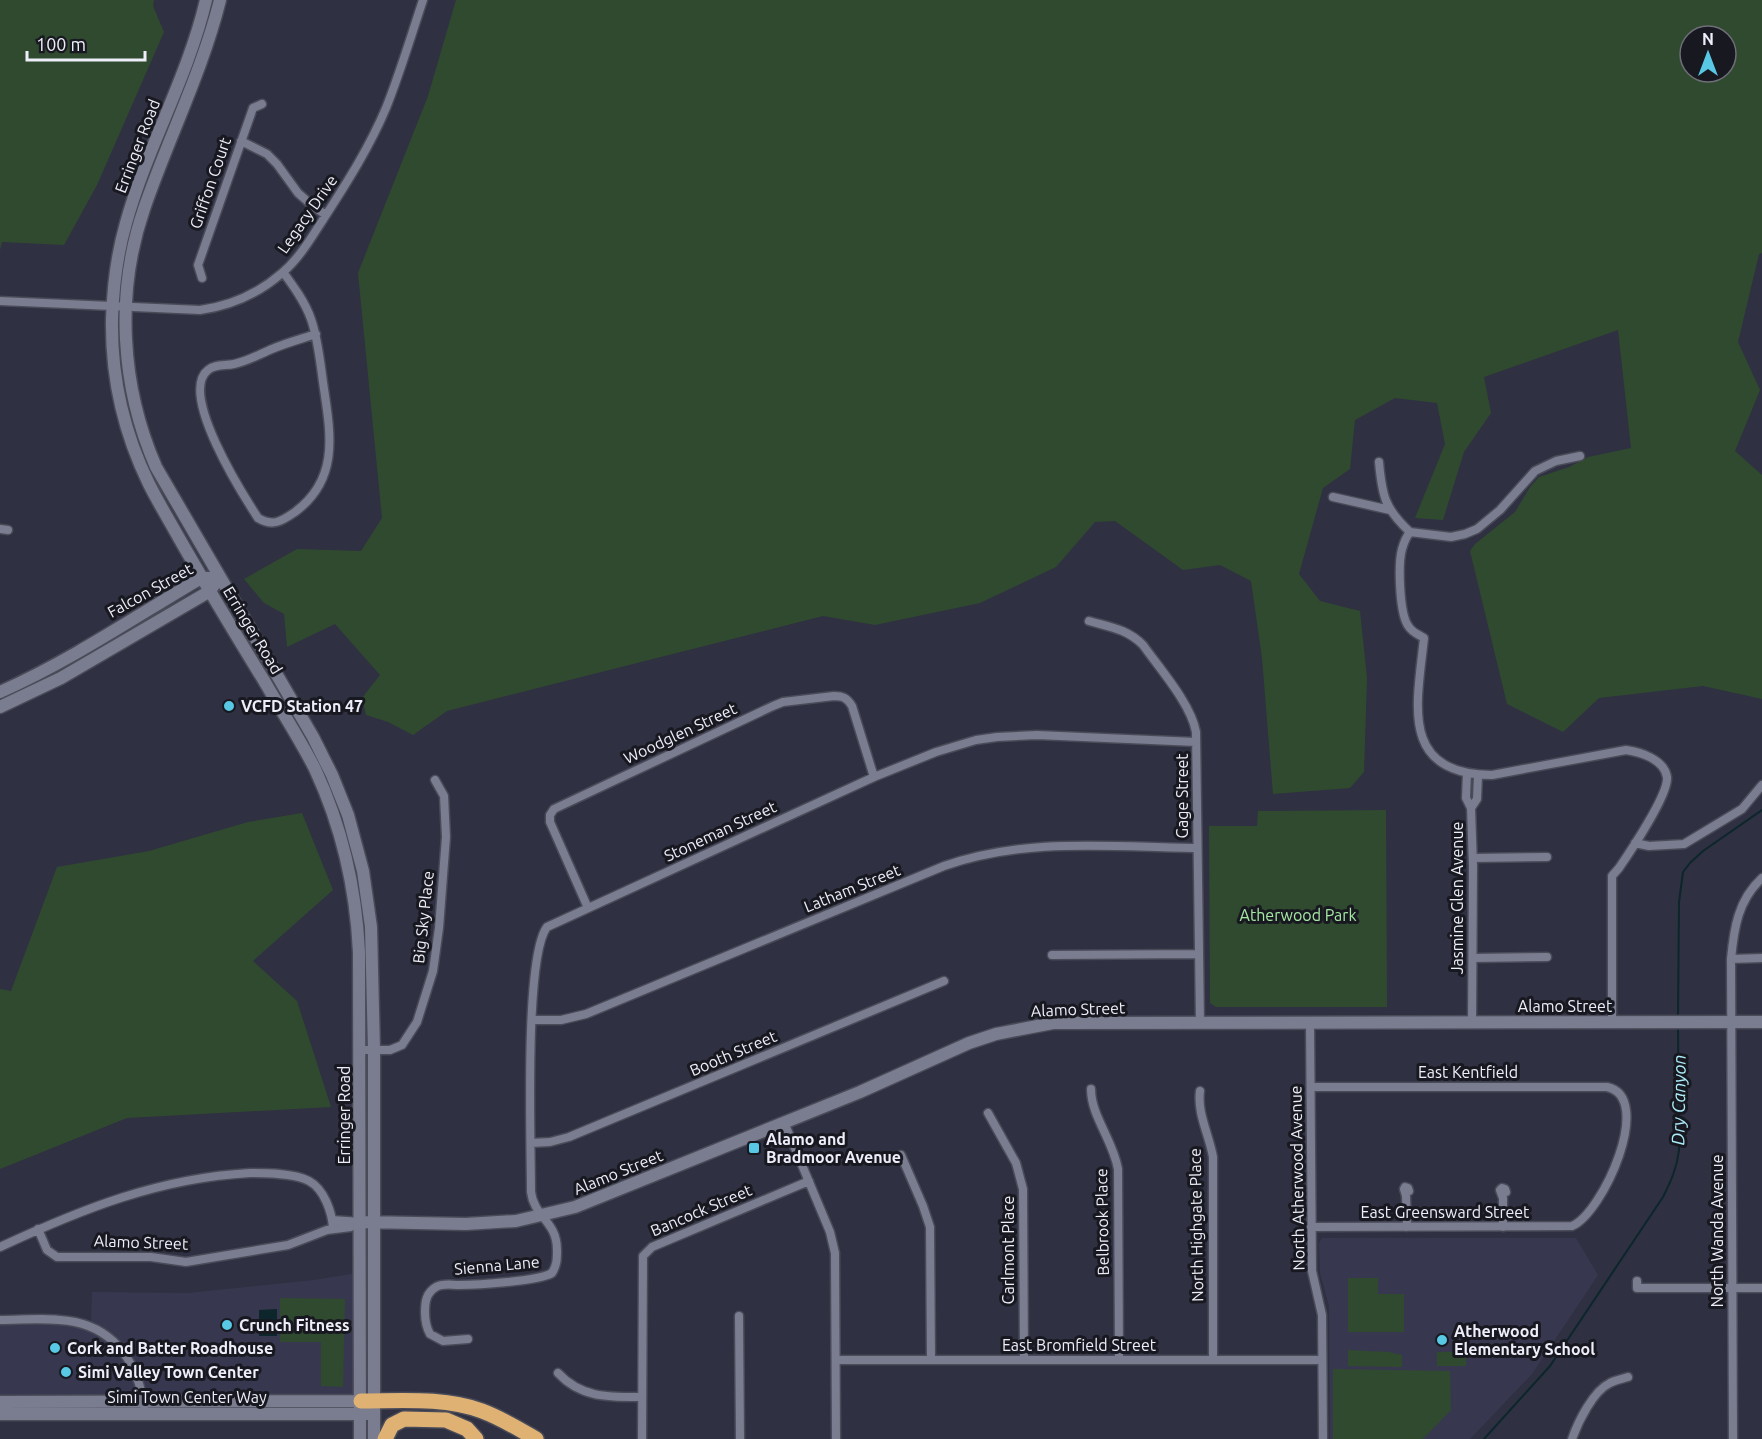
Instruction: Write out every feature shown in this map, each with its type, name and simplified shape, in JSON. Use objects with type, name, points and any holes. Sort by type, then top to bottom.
[{"type":"highway","points":[[367,1408],[439,1401],[482,1411],[537,1439]]},
{"type":"highway","points":[[385,1439],[395,1422],[404,1419],[446,1420],[467,1429],[476,1439]]},
{"type":"main road","name":"Erringer Road","points":[[206,0],[202,20],[127,220],[117,262],[113,307],[112,346],[115,371],[130,438],[150,486],[201,578],[304,748],[334,816],[348,865],[358,927],[367,1222]]},
{"type":"main road","name":"Erringer Road","points":[[220,0],[207,47],[144,210],[129,273],[126,308],[129,377],[146,445],[166,488],[313,737],[348,815],[363,871],[371,927],[374,1050],[367,1222],[367,1408],[360,1439]]},
{"type":"main road","name":"Falcon Street","points":[[0,692],[66,658],[201,578],[219,579]]},
{"type":"main road","name":"Falcon Street","points":[[0,707],[61,678],[210,591],[219,579]]},
{"type":"main road","name":"Alamo Street","points":[[367,1222],[466,1224],[516,1221],[575,1207],[860,1092],[969,1043],[996,1034],[1053,1023],[1762,1022]]},
{"type":"main road","name":"Simi Town Center Way","points":[[0,1402],[144,1408],[367,1408]]},
{"type":"main road","points":[[0,1407],[0,1414]]},
{"type":"main road","name":"Simi Town Center Way","points":[[0,1414],[144,1408]]},
{"type":"main road","name":"Erringer Road","points":[[367,1408],[374,1439]]},
{"type":"street","name":"Legacy Drive","points":[[0,301],[184,310],[216,308],[250,295],[283,272],[306,245],[348,182],[385,110],[423,0]]},
{"type":"street","name":"Griffon Court","points":[[202,278],[198,265],[253,108],[262,104]]},
{"type":"street","points":[[242,141],[267,154],[298,192],[326,215]]},
{"type":"street","points":[[283,272],[304,304],[316,334],[330,440],[329,456],[318,486],[297,510],[280,522],[272,524],[264,522],[258,518],[219,453],[202,400],[201,377],[214,367],[236,364],[316,334]]},
{"type":"street","points":[[1379,462],[1381,486],[1390,510],[1410,532],[1451,537],[1471,531],[1500,510],[1535,471],[1556,461],[1580,456]]},
{"type":"street","points":[[1333,497],[1390,510]]},
{"type":"street","points":[[1410,532],[1405,538],[1401,551],[1400,575],[1404,618],[1409,628],[1424,638],[1417,712],[1421,736],[1429,752],[1444,764],[1460,772],[1492,775],[1626,750],[1643,754],[1656,761],[1667,776],[1655,810],[1612,876],[1612,1023]]},
{"type":"street","name":"Gage Street","points":[[1089,621],[1127,632],[1143,645],[1191,714],[1196,732],[1200,1023]]},
{"type":"street","name":"Woodglen Street","points":[[588,908],[550,822],[554,809],[773,706],[783,702],[834,696],[842,696],[848,700],[852,706],[874,777]]},
{"type":"street","name":"Stoneman Street","points":[[542,1215],[532,1202],[532,1020],[535,974],[543,933],[550,925],[874,777],[936,752],[976,740],[1037,735],[1196,742]]},
{"type":"street","points":[[1467,773],[1466,793],[1471,808]]},
{"type":"street","name":"Jasmine Glen Avenue","points":[[1472,1023],[1471,808],[1477,800],[1478,775]]},
{"type":"street","name":"Big Sky Place","points":[[360,1050],[398,1048],[406,1041],[417,1022],[433,971],[440,928],[446,837],[444,796],[435,780]]},
{"type":"street","points":[[1635,843],[1649,846],[1684,844],[1742,809],[1762,785]]},
{"type":"street","name":"Latham Street","points":[[532,1020],[561,1020],[586,1014],[933,871],[985,853],[1020,847],[1050,846],[1197,848]]},
{"type":"street","points":[[1473,858],[1548,857]]},
{"type":"street","name":"North Wanda Avenue","points":[[1733,1439],[1731,959],[1736,920],[1747,896],[1762,878]]},
{"type":"street","points":[[1052,955],[1199,954]]},
{"type":"street","points":[[1473,958],[1548,957]]},
{"type":"street","points":[[1731,959],[1762,958]]},
{"type":"street","name":"Booth Street","points":[[531,1143],[550,1142],[569,1137],[944,981]]},
{"type":"street","name":"North Atherwood Avenue","points":[[1310,1023],[1312,1271],[1322,1315],[1323,1439]]},
{"type":"street","name":"East Kentfield","points":[[1311,1087],[1607,1088],[1618,1092],[1622,1096],[1625,1110],[1625,1133],[1619,1161],[1585,1217],[1578,1223]]},
{"type":"street","name":"Belbrook Place","points":[[1091,1089],[1092,1107],[1112,1144],[1118,1170],[1119,1359]]},
{"type":"street","name":"North Highgate Place","points":[[1200,1091],[1199,1110],[1209,1137],[1213,1157],[1213,1359]]},
{"type":"street","name":"Carlmont Place","points":[[988,1113],[1016,1163],[1023,1190],[1024,1359]]},
{"type":"street","points":[[784,1122],[830,1232],[835,1253],[836,1439]]},
{"type":"street","points":[[901,1155],[930,1227],[931,1360]]},
{"type":"street","points":[[0,1247],[94,1205],[150,1188],[209,1177],[270,1172],[310,1181],[318,1189],[332,1224]]},
{"type":"street","name":"Bancock Street","points":[[642,1439],[642,1262],[647,1250],[809,1181]]},
{"type":"street","points":[[1407,1227],[1404,1189],[1406,1187],[1409,1191]]},
{"type":"street","points":[[1503,1227],[1503,1198],[1500,1190],[1502,1188],[1506,1192]]},
{"type":"street","name":"Sienna Lane","points":[[468,1339],[443,1341],[430,1334],[425,1320],[425,1301],[429,1293],[443,1284],[460,1285],[539,1278],[552,1273],[557,1262],[556,1236],[542,1215]]},
{"type":"street","name":"Alamo Street","points":[[38,1229],[47,1250],[57,1257],[151,1257],[186,1262],[288,1245],[332,1224],[351,1227],[367,1222]]},
{"type":"street","name":"East Greensward Street","points":[[1311,1227],[1565,1227],[1578,1223]]},
{"type":"street","points":[[1637,1281],[1637,1288],[1762,1288]]},
{"type":"street","points":[[739,1316],[740,1439]]},
{"type":"street","points":[[0,1320],[60,1320],[75,1322],[97,1330],[115,1342],[132,1362],[144,1408]]},
{"type":"street","name":"East Bromfield Street","points":[[836,1360],[1322,1360]]},
{"type":"street","points":[[558,1373],[568,1384],[587,1392],[607,1397],[641,1396]]},
{"type":"street","points":[[1572,1439],[1584,1412],[1608,1383],[1628,1377]]},
{"type":"shaded area","name":"Atherwood Elementary School","points":[[1322,1238],[1576,1238],[1598,1275],[1532,1374],[1470,1439],[1330,1439],[1329,1306],[1320,1273],[1319,1243]]},
{"type":"shaded area","points":[[357,1273],[358,1411],[142,1407],[0,1408],[0,1322],[58,1322],[91,1330],[92,1292],[189,1293],[314,1280]]},
{"type":"shaded area","points":[[277,1309],[277,1336],[259,1336],[259,1310]]},
{"type":"green space","points":[[0,0],[154,0],[153,6],[164,32],[97,185],[64,245],[2,242],[0,250]]},
{"type":"green space","points":[[456,0],[1762,0],[1762,253],[1759,254],[1738,342],[1760,390],[1735,451],[1762,475],[1762,699],[1703,686],[1599,698],[1563,732],[1507,704],[1470,551],[1475,544],[1515,512],[1539,477],[1569,467],[1588,457],[1631,448],[1618,330],[1484,377],[1491,413],[1464,452],[1443,520],[1415,518],[1445,444],[1437,403],[1395,398],[1355,420],[1350,469],[1323,488],[1299,574],[1320,601],[1360,611],[1367,678],[1364,772],[1350,788],[1273,794],[1262,658],[1251,581],[1220,565],[1183,570],[1115,521],[1095,522],[1056,567],[980,603],[875,625],[823,616],[447,711],[413,735],[388,722],[366,715],[362,698],[380,675],[335,624],[287,647],[284,614],[264,603],[244,579],[297,549],[361,551],[382,518],[358,273],[428,96]]},
{"type":"green space","name":"Atherwood Park","points":[[1386,810],[1387,1007],[1216,1007],[1210,1003],[1209,826],[1257,826],[1258,811]]},
{"type":"green space","points":[[302,813],[333,890],[253,961],[297,1001],[331,1107],[127,1118],[0,1169],[0,989],[11,991],[57,867],[149,851],[248,822]]},
{"type":"green space","points":[[1348,1278],[1378,1278],[1378,1294],[1404,1294],[1404,1332],[1348,1332]]},
{"type":"green space","points":[[280,1298],[345,1299],[343,1387],[321,1386],[321,1342],[280,1342]]},
{"type":"green space","points":[[1348,1350],[1402,1355],[1402,1367],[1348,1366]]},
{"type":"green space","points":[[1437,1352],[1466,1352],[1466,1366],[1437,1366]]},
{"type":"green space","points":[[1333,1369],[1450,1371],[1451,1410],[1423,1439],[1333,1439]]},
{"type":"waterway","name":"Dry Canyon","points":[[1678,1017],[1679,902],[1683,872],[1703,851],[1762,810]]},
{"type":"waterway","name":"Dry Canyon","points":[[1484,1439],[1550,1366],[1669,1185],[1679,1150],[1678,1026]]},
{"type":"place","name":"VCFD Station 47","points":[[229,706]]},
{"type":"place","name":"Alamo and Bradmoor Avenue","points":[[754,1148]]},
{"type":"place","name":"Crunch Fitness","points":[[227,1325]]},
{"type":"place","name":"Atherwood Elementary School","points":[[1442,1340]]},
{"type":"place","name":"Cork and Batter Roadhouse","points":[[55,1348]]},
{"type":"place","name":"Simi Valley Town Center","points":[[66,1372]]}]
